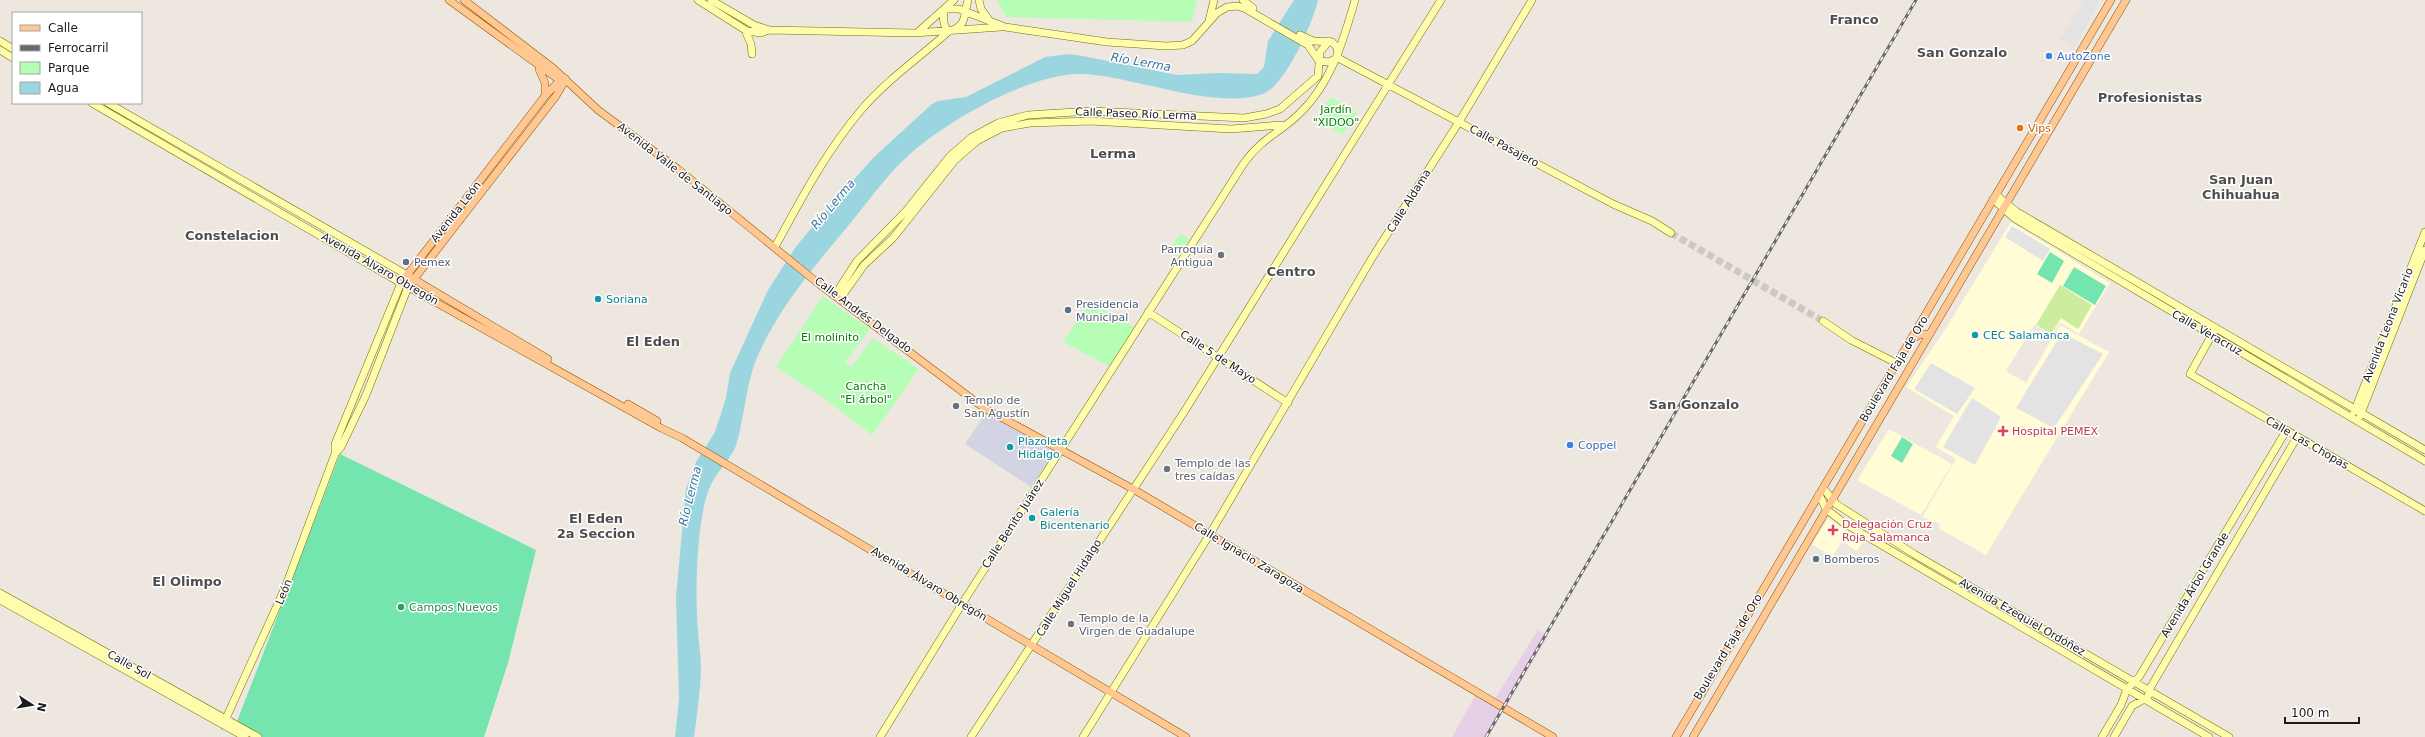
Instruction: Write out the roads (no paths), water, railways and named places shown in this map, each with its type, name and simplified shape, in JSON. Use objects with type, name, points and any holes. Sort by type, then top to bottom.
[{"type":"main road","name":"Avenida Valle de Santiago","points":[[449,0],[532,61],[564,81]]},
{"type":"main road","name":"Avenida Valle de Santiago","points":[[464,0],[781,252]]},
{"type":"main road","name":"Boulevard Faja de Oro","points":[[1676,737],[2111,0]]},
{"type":"main road","name":"Boulevard Faja de Oro","points":[[1693,737],[2126,0]]},
{"type":"main road","points":[[532,61],[544,79],[545,96]]},
{"type":"main road","name":"Avenida León","points":[[401,283],[545,96],[564,81]]},
{"type":"main road","name":"Avenida León","points":[[408,287],[564,81]]},
{"type":"main road","points":[[2062,83],[2074,90]]},
{"type":"main road","name":"Calle Andrés Delgado","points":[[781,252],[819,284],[946,377]]},
{"type":"main road","name":"Avenida Álvaro Obregón","points":[[407,275],[590,384],[645,413],[671,432],[1186,737]]},
{"type":"main road","name":"Avenida Álvaro Obregón","points":[[401,283],[661,428],[671,432]]},
{"type":"main road","points":[[1910,340],[1930,334]]},
{"type":"main road","points":[[1896,363],[1902,371],[1903,380]]},
{"type":"main road","name":"Calle Ignacio Zaragoza","points":[[946,377],[984,408],[1062,449],[1210,534],[1553,737]]},
{"type":"main road","points":[[1861,424],[1862,432],[1870,436]]},
{"type":"main road","points":[[1794,537],[1806,544]]},
{"type":"street","points":[[698,0],[744,30],[751,44],[752,54]]},
{"type":"street","points":[[711,0],[762,30]]},
{"type":"street","points":[[914,34],[926,28],[954,0]]},
{"type":"street","points":[[774,247],[818,170],[853,120],[874,96],[948,32],[961,25],[968,0]]},
{"type":"street","points":[[978,0],[984,14],[992,23]]},
{"type":"street","points":[[1228,7],[1233,0]]},
{"type":"street","name":"Calle Benito Juárez","points":[[880,737],[962,604],[1199,232],[1251,154],[1268,137],[1288,124],[1306,106],[1338,58],[1355,0]]},
{"type":"street","name":"Calle Miguel Hidalgo","points":[[971,737],[1218,357],[1302,221],[1390,85],[1441,0]]},
{"type":"street","name":"Calle Aldama","points":[[1083,737],[1210,534],[1372,258],[1459,122],[1532,0]]},
{"type":"street","points":[[1214,3],[1220,11]]},
{"type":"street","points":[[1206,27],[1214,3]]},
{"type":"street","points":[[946,9],[956,8],[966,11],[992,23],[1005,27],[1107,42],[1166,46],[1188,43],[1199,35],[1220,11],[1228,7],[1244,3],[1309,42],[1319,62]]},
{"type":"street","points":[[946,9],[943,19],[948,32]]},
{"type":"street","points":[[744,30],[914,34],[1005,27]]},
{"type":"street","points":[[0,41],[12,48]]},
{"type":"street","points":[[1318,89],[1320,72],[1319,62],[1322,48],[1329,41]]},
{"type":"street","points":[[1309,42],[1329,41],[1337,47],[1338,58],[1329,62],[1319,62]]},
{"type":"street","points":[[0,50],[12,57]]},
{"type":"street","name":"Calle Pasajero","points":[[1338,58],[1613,204],[1652,221],[1671,233]]},
{"type":"street","name":"Calle Paseo Río Lerma","points":[[838,297],[857,261],[906,211],[950,156],[972,137],[998,123],[1028,115],[1091,110],[1244,118],[1266,114],[1280,109],[1316,78],[1320,72]]},
{"type":"street","name":"Avenida Álvaro Obregón","points":[[94,104],[401,283]]},
{"type":"street","name":"Avenida Álvaro Obregón","points":[[110,104],[407,275]]},
{"type":"street","name":"Calle Paseo Río Lerma","points":[[838,297],[864,265],[893,238],[955,160],[977,141],[1002,128],[1030,123],[1091,121],[1231,129],[1269,127],[1288,124]]},
{"type":"street","name":"Calle Veracruz","points":[[1995,197],[2005,208],[2071,253],[2425,461]]},
{"type":"street","name":"Calle Veracruz","points":[[2005,208],[2216,328],[2425,450]]},
{"type":"street","name":"Avenida Leona Vicario","points":[[2355,420],[2425,232]]},
{"type":"street","name":"Avenida Leona Vicario","points":[[2358,411],[2425,250]]},
{"type":"street","name":"Avenida León","points":[[336,451],[401,283]]},
{"type":"street","name":"Avenida León","points":[[336,451],[366,395],[408,287]]},
{"type":"street","name":"Calle 5 de Mayo","points":[[1148,312],[1288,403]]},
{"type":"street","points":[[1823,321],[1850,340],[1896,363]]},
{"type":"street","points":[[2212,335],[2216,328]]},
{"type":"street","name":"Calle Las Chopas","points":[[2212,335],[2190,374],[2425,512]]},
{"type":"street","points":[[2309,392],[2313,384]]},
{"type":"street","name":"Avenida Árbol Grande","points":[[2102,737],[2121,705],[2127,689],[2139,677],[2286,431]]},
{"type":"street","name":"Avenida Árbol Grande","points":[[2114,737],[2132,706],[2145,699],[2150,693],[2149,690],[2236,538],[2297,437]]},
{"type":"street","name":"León","points":[[225,722],[283,595],[336,451]]},
{"type":"street","name":"Avenida Ezequiel Ordóñez","points":[[1821,491],[1836,504],[1914,554],[2229,737]]},
{"type":"street","name":"Avenida Ezequiel Ordóñez","points":[[1821,491],[1826,509],[1844,523],[1909,563],[2209,737]]},
{"type":"street","points":[[2226,532],[2236,538]]},
{"type":"street","points":[[2214,552],[2224,559]]},
{"type":"street","name":"Calle Sol","points":[[0,593],[225,722],[245,737]]},
{"type":"street","name":"Calle Sol","points":[[0,600],[225,722],[258,737]]},
{"type":"water","name":"Río Lerma","points":[[1294,0],[1318,0],[1311,23],[1298,51],[1281,77],[1273,87],[1265,93],[1246,98],[1201,96],[1104,76],[1083,74],[1063,75],[1019,88],[973,110],[917,148],[899,164],[883,182],[814,267],[790,300],[778,317],[759,353],[748,387],[742,423],[736,446],[709,489],[701,521],[697,579],[697,616],[701,671],[700,688],[694,737],[675,737],[679,699],[676,597],[686,489],[696,462],[715,432],[726,398],[730,373],[768,290],[795,248],[817,221],[874,157],[932,104],[938,101],[966,97],[1045,57],[1069,54],[1177,75],[1219,73],[1257,74],[1264,67],[1268,41]]},
{"type":"tunnel","points":[[1671,233],[1823,321]]},
{"type":"railway","points":[[1486,737],[1916,0]]},
{"type":"place","name":"AutoZone","points":[[2049,56]]},
{"type":"place","name":"Vips","points":[[2020,128]]},
{"type":"place","name":"Parroquia Antigua","points":[[1221,255]]},
{"type":"place","name":"Pemex","points":[[406,262]]},
{"type":"place","name":"Soriana","points":[[598,299]]},
{"type":"place","name":"Presidencia Municipal","points":[[1068,310]]},
{"type":"place","name":"CEC Salamanca","points":[[1975,335]]},
{"type":"place","name":"Templo de San Agustín","points":[[956,406]]},
{"type":"place","name":"Hospital PEMEX","points":[[2003,431]]},
{"type":"place","name":"Coppel","points":[[1570,445]]},
{"type":"place","name":"Plazoleta Hidalgo","points":[[1010,447]]},
{"type":"place","name":"Templo de las tres caídas","points":[[1167,469]]},
{"type":"place","name":"Galería Bicentenario","points":[[1032,518]]},
{"type":"place","name":"Delegación Cruz Roja Salamanca","points":[[1833,530]]},
{"type":"place","name":"Bomberos","points":[[1816,559]]},
{"type":"place","name":"Campos Nuevos","points":[[401,607]]},
{"type":"place","name":"Templo de la Virgen de Guadalupe","points":[[1071,624]]},
{"type":"district","name":"Franco","points":[[1854,19]]},
{"type":"district","name":"San Gonzalo","points":[[1962,52]]},
{"type":"district","name":"Profesionistas","points":[[2150,97]]},
{"type":"district","name":"Lerma","points":[[1113,153]]},
{"type":"district","name":"San Juan Chihuahua","points":[[2241,186]]},
{"type":"district","name":"Constelacion","points":[[232,235]]},
{"type":"district","name":"Centro","points":[[1291,271]]},
{"type":"district","name":"El Eden","points":[[653,341]]},
{"type":"district","name":"San Gonzalo","points":[[1694,404]]},
{"type":"district","name":"El Eden 2a Seccion","points":[[596,526]]},
{"type":"district","name":"El Olimpo","points":[[187,581]]},
{"type":"park label","name":"Jardín \"XIDOO\"","points":[[1336,115]]},
{"type":"park label","name":"El molinito","points":[[830,337]]},
{"type":"park label","name":"Cancha \"El árbol\"","points":[[866,392]]}]
